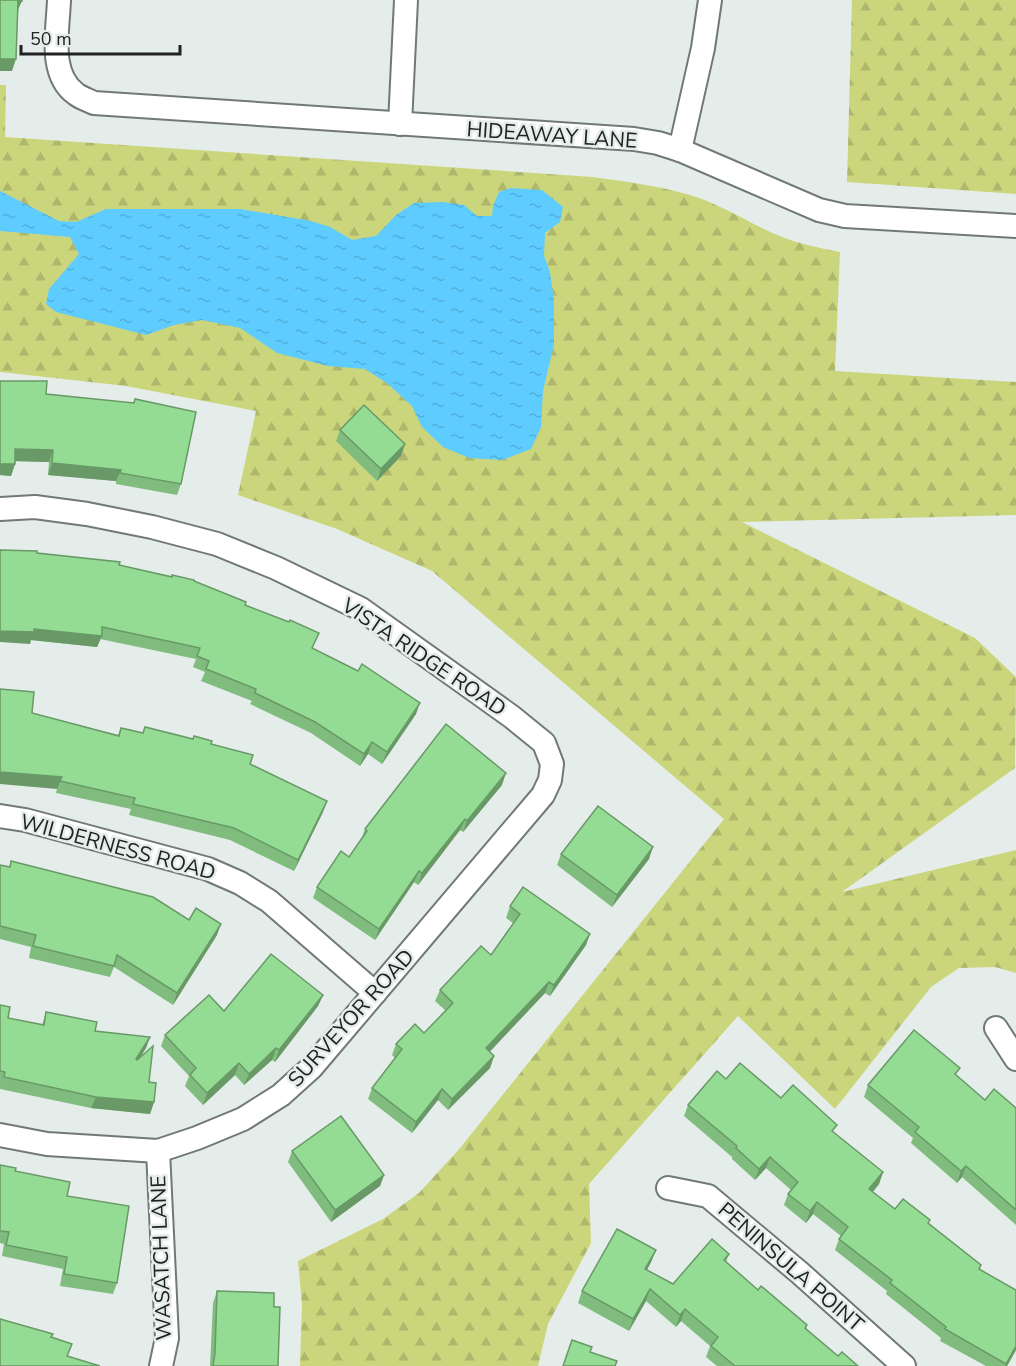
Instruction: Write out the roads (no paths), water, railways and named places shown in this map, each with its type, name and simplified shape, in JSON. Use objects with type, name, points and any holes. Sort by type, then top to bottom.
[{"type":"street","name":"HIDEAWAY LANE","points":[[59,0],[57,58],[63,78],[76,94],[94,103],[658,143],[680,150],[819,210],[845,216],[1016,226]]},
{"type":"street","points":[[400,124],[406,0]]},
{"type":"street","points":[[680,150],[703,48],[710,0]]},
{"type":"street","name":"VISTA RIDGE ROAD","points":[[0,509],[45,509],[87,514],[152,527],[217,544],[276,568],[361,609],[512,717],[544,743],[552,764]]},
{"type":"street","name":"SURVEYOR ROAD","points":[[0,1135],[47,1144],[158,1151],[243,1119],[281,1095],[312,1067],[543,795],[550,780],[552,764]]},
{"type":"street","name":"WILDERNESS ROAD","points":[[0,816],[25,820],[208,869],[240,883],[268,901],[375,993]]},
{"type":"street","points":[[996,1029],[1016,1059]]},
{"type":"street","name":"WASATCH LANE","points":[[158,1151],[167,1338],[161,1366]]},
{"type":"street","name":"PENINSULA POINT","points":[[668,1188],[708,1197],[800,1273],[904,1366]]},
{"type":"water","points":[[511,188],[542,190],[563,207],[560,222],[545,233],[544,256],[550,272],[554,301],[554,344],[543,391],[541,427],[531,449],[502,460],[469,458],[443,447],[422,427],[412,406],[388,384],[365,369],[328,366],[277,353],[240,328],[202,320],[174,325],[146,335],[56,312],[46,304],[49,289],[79,254],[70,237],[0,231],[0,191],[59,221],[76,222],[106,209],[240,209],[311,221],[330,227],[352,240],[376,236],[396,215],[414,203],[442,202],[464,205],[477,216],[492,216],[493,206],[499,192]]}]
